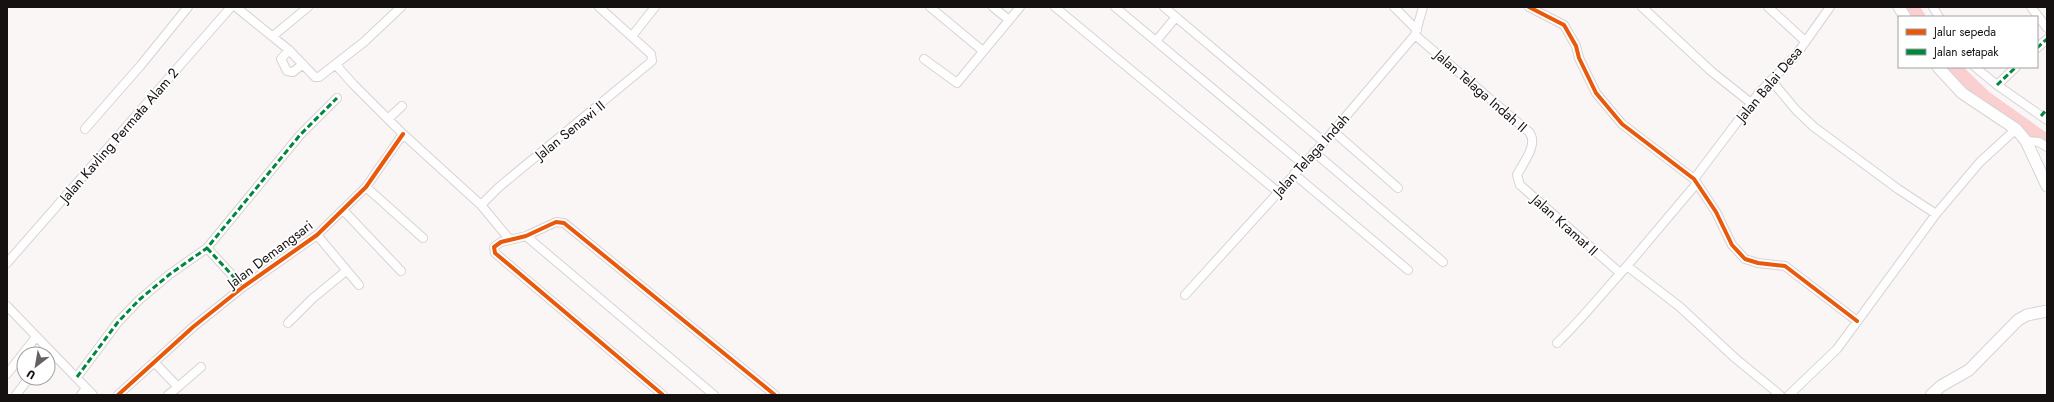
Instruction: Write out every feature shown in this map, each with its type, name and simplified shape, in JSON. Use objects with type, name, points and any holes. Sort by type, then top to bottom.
[{"type":"main road","points":[[1899,7],[1904,16]]},
{"type":"main road","points":[[1939,68],[1962,92],[2016,129],[2026,141],[2047,186]]},
{"type":"main road","points":[[1931,395],[1941,386],[1962,374],[1980,359],[2018,320],[2047,311]]},
{"type":"street","points":[[85,129],[141,65],[188,7]]},
{"type":"street","name":"Jalan Kavling Permata Alam 2","points":[[7,263],[231,7]]},
{"type":"street","points":[[236,7],[289,50],[315,77],[319,77],[336,65],[401,7]]},
{"type":"street","points":[[272,36],[308,7]]},
{"type":"street","points":[[599,7],[632,36],[655,7]]},
{"type":"street","points":[[930,7],[983,51]]},
{"type":"street","points":[[993,7],[1009,20]]},
{"type":"street","points":[[924,58],[957,83],[1020,7]]},
{"type":"street","points":[[1055,7],[1278,192]]},
{"type":"street","points":[[1115,7],[1303,164]]},
{"type":"street","points":[[1164,7],[1324,142]]},
{"type":"street","name":"Jalan Telaga Indah II","points":[[1394,7],[1416,32],[1531,134],[1533,144],[1517,175]]},
{"type":"street","name":"Jalan Telaga Indah","points":[[1185,295],[1314,152],[1335,133],[1416,32],[1423,7]]},
{"type":"street","points":[[1529,7],[1564,25],[1576,46],[1579,58],[1596,93],[1622,124],[1695,181],[1716,212],[1732,245],[1745,258],[1758,263],[1785,266],[1857,321]]},
{"type":"street","points":[[1642,7],[1711,71],[1751,103]]},
{"type":"street","points":[[1768,7],[1805,41]]},
{"type":"street","name":"Jalan Balai Desa","points":[[1557,343],[1627,266],[1695,181],[1751,103],[1796,54],[1830,7]]},
{"type":"street","points":[[1933,7],[1938,16]]},
{"type":"street","points":[[2031,7],[2038,16]]},
{"type":"street","points":[[2038,16],[2047,28]]},
{"type":"street","points":[[1156,41],[1176,17]]},
{"type":"street","name":"Jalan Senawi II","points":[[481,205],[499,187],[650,65],[653,57],[632,36]]},
{"type":"street","points":[[2038,47],[2047,39]]},
{"type":"street","points":[[289,50],[281,59],[287,71],[292,72],[303,64]]},
{"type":"street","points":[[336,65],[352,84],[403,134],[481,205],[510,240]]},
{"type":"street","points":[[1976,68],[1996,85],[2045,115]]},
{"type":"street","points":[[1996,85],[2015,68]]},
{"type":"street","points":[[1771,80],[1796,110],[1814,127],[1892,185],[1936,214]]},
{"type":"street","points":[[77,377],[105,338],[139,300],[170,274],[207,248],[300,135],[337,98]]},
{"type":"street","points":[[388,119],[402,106]]},
{"type":"street","points":[[1793,394],[1837,349],[1936,214],[1980,162],[2016,129]]},
{"type":"street","points":[[1335,133],[1398,188]]},
{"type":"street","name":"Jalan Demangsari","points":[[118,395],[192,327],[243,287],[317,235],[366,187],[403,134]]},
{"type":"street","points":[[2026,141],[2039,142],[2047,148]]},
{"type":"street","points":[[1314,152],[1443,262]]},
{"type":"street","points":[[1294,174],[1408,270]]},
{"type":"street","name":"Jalan Kramat II","points":[[1517,175],[1517,180],[1520,185],[1620,272]]},
{"type":"street","points":[[366,187],[423,238]]},
{"type":"street","points":[[343,210],[401,271]]},
{"type":"street","points":[[663,395],[495,253],[494,247],[497,244],[526,236],[556,222],[564,224],[775,395]]},
{"type":"street","points":[[317,235],[359,286]]},
{"type":"street","points":[[526,236],[714,395]]},
{"type":"street","points":[[207,248],[243,287]]},
{"type":"street","points":[[1627,266],[1680,307],[1735,358],[1780,395]]},
{"type":"street","points":[[288,323],[312,299],[346,270]]},
{"type":"street","points":[[7,306],[44,346]]},
{"type":"street","points":[[7,374],[36,337]]},
{"type":"street","points":[[56,358],[77,377],[93,395]]},
{"type":"street","points":[[154,362],[178,387]]},
{"type":"street","points":[[168,395],[201,367]]},
{"type":"street","points":[[16,395],[23,386]]},
{"type":"street","points":[[80,395],[86,388]]},
{"type":"waterway","points":[[1912,7],[1918,16]]},
{"type":"waterway","points":[[1955,68],[1985,97],[2047,141]]},
{"type":"marked path","points":[[2038,47],[2047,39]]},
{"type":"marked path","points":[[1997,85],[2015,68]]},
{"type":"marked path","points":[[77,377],[118,322],[139,300],[170,274],[207,248],[300,135],[337,98]]},
{"type":"marked path","points":[[2041,116],[2047,109]]},
{"type":"marked path","points":[[207,248],[243,287]]},
{"type":"cycle path","points":[[1529,7],[1564,25],[1576,46],[1579,58],[1596,93],[1622,124],[1694,179],[1716,212],[1732,245],[1745,259],[1758,263],[1785,266],[1857,321]]},
{"type":"cycle path","points":[[118,395],[193,327],[243,287],[317,235],[366,187],[403,134]]},
{"type":"cycle path","points":[[663,395],[495,253],[494,247],[501,242],[526,236],[556,222],[564,223],[775,395]]}]
